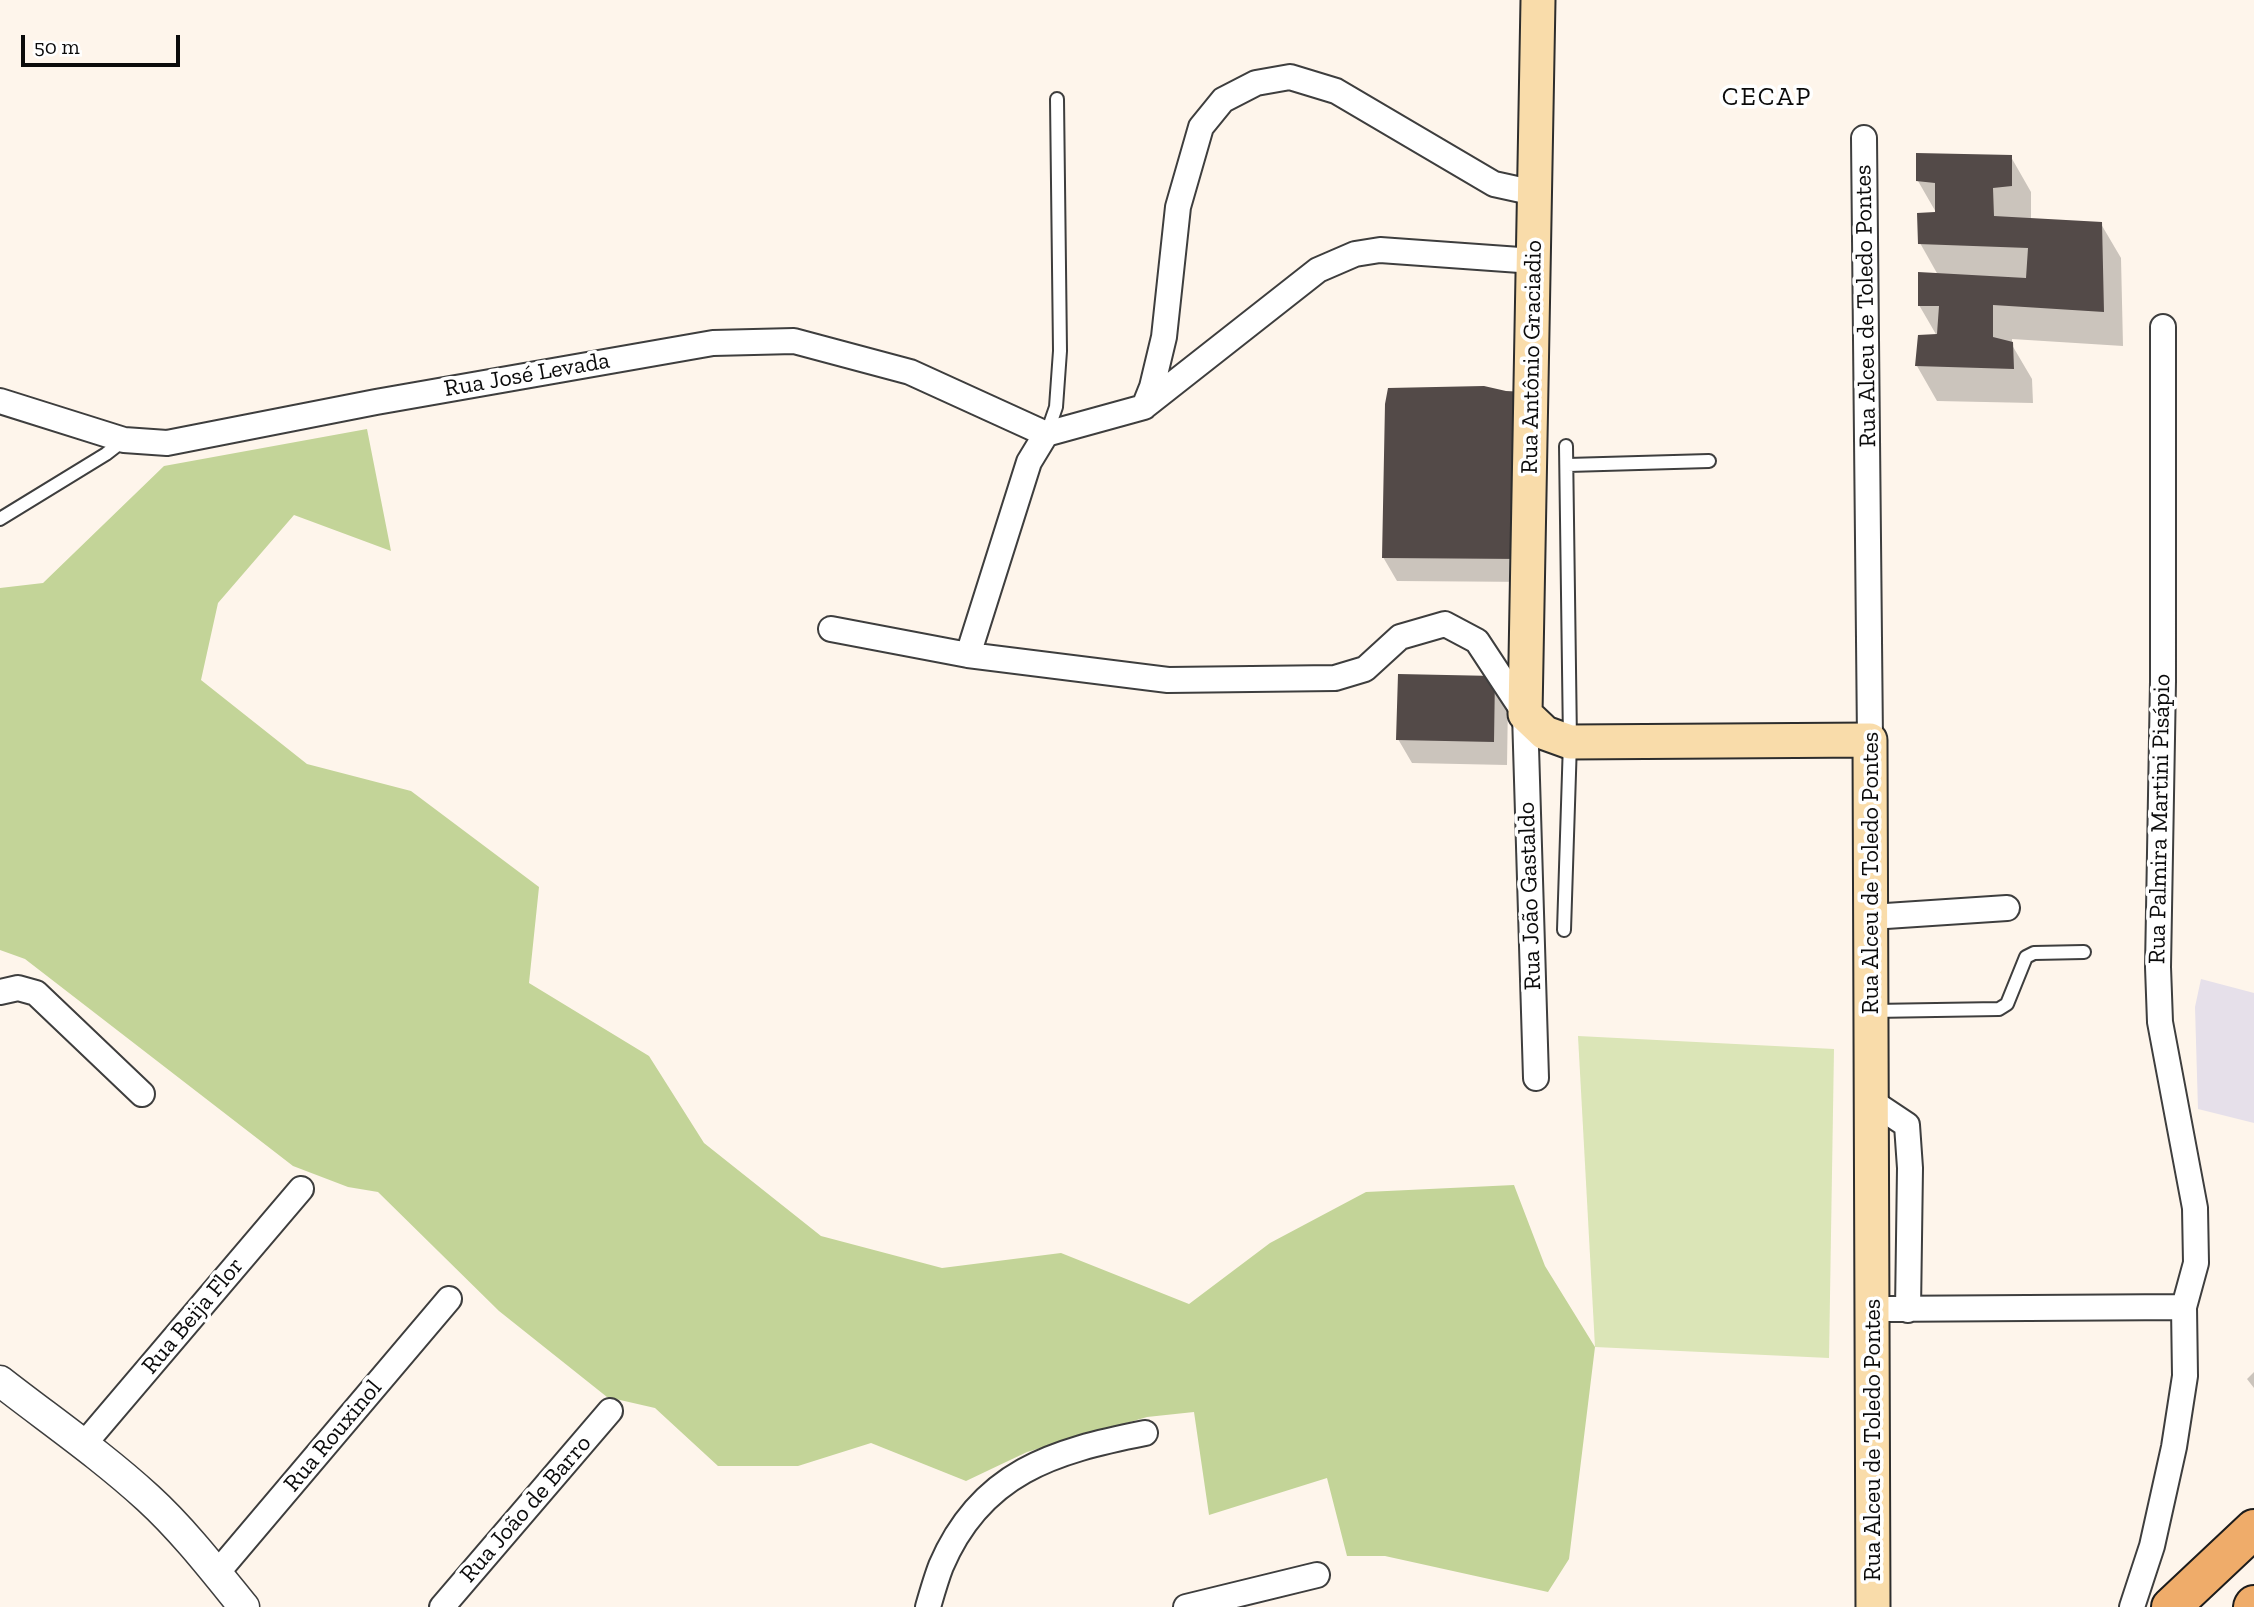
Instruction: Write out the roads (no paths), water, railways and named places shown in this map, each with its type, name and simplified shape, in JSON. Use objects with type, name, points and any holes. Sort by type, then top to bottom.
[{"type":"main road","name":"Rua Antônio Graciadio","points":[[1525,714],[1538,0]]},
{"type":"main road","points":[[1525,714],[1545,733],[1570,741],[1870,740]]},
{"type":"main road","name":"Rua Alceu de Toledo Pontes","points":[[1870,740],[1873,1607]]},
{"type":"main road","points":[[2171,1607],[2254,1529]]},
{"type":"street","points":[[1144,407],[1152,387],[1164,337],[1178,206],[1201,127],[1223,100],[1256,83],[1290,77],[1336,91],[1494,184],[1535,192]]},
{"type":"street","name":"Rua Alceu de Toledo Pontes","points":[[1864,138],[1870,740]]},
{"type":"street","points":[[968,655],[1029,462],[1046,434],[1144,407],[1318,271],[1354,254],[1380,250],[1534,261]]},
{"type":"street","name":"Rua Palmira Martini Pisápio","points":[[2132,1607],[2152,1546],[2174,1447],[2185,1376],[2184,1307],[2196,1263],[2195,1208],[2160,1022],[2158,967],[2163,681],[2163,327]]},
{"type":"street","name":"Rua José Levada","points":[[0,401],[124,440],[167,443],[376,402],[713,343],[794,341],[909,372],[1046,434]]},
{"type":"street","points":[[831,629],[968,655],[1168,680],[1335,678],[1365,669],[1400,637],[1445,624],[1477,641],[1525,714]]},
{"type":"street","name":"Rua João Gastaldo","points":[[1525,714],[1536,1078]]},
{"type":"street","points":[[1871,917],[2007,908]]},
{"type":"street","points":[[0,992],[18,988],[36,993],[142,1094]]},
{"type":"street","points":[[1871,1101],[1908,1125],[1908,1310]]},
{"type":"street","name":"Rua Beija Flor","points":[[85,1443],[301,1189]]},
{"type":"street","name":"Rua Rouxinol","points":[[217,1573],[449,1298]]},
{"type":"street","points":[[1872,1309],[2184,1307]]},
{"type":"street","points":[[0,1381],[85,1443],[150,1500],[217,1573],[244,1607]]},
{"type":"street","name":"Rua João de Barro","points":[[442,1607],[610,1411]]},
{"type":"street","points":[[928,1607],[942,1564],[972,1512],[996,1488],[1033,1465],[1084,1445],[1145,1433]]},
{"type":"street","points":[[1186,1607],[1317,1576]]},
{"type":"lane","points":[[1046,434],[1056,407],[1060,351],[1057,99]]},
{"type":"lane","points":[[0,519],[106,454],[124,440]]},
{"type":"lane","points":[[1564,930],[1570,741],[1566,446]]},
{"type":"lane","points":[[1567,464],[1709,461]]},
{"type":"lane","points":[[1871,1011],[1999,1009],[2007,1004],[2026,957],[2034,953],[2084,952]]},
{"type":"district","name":"CECAP","points":[[1767,98]]}]
